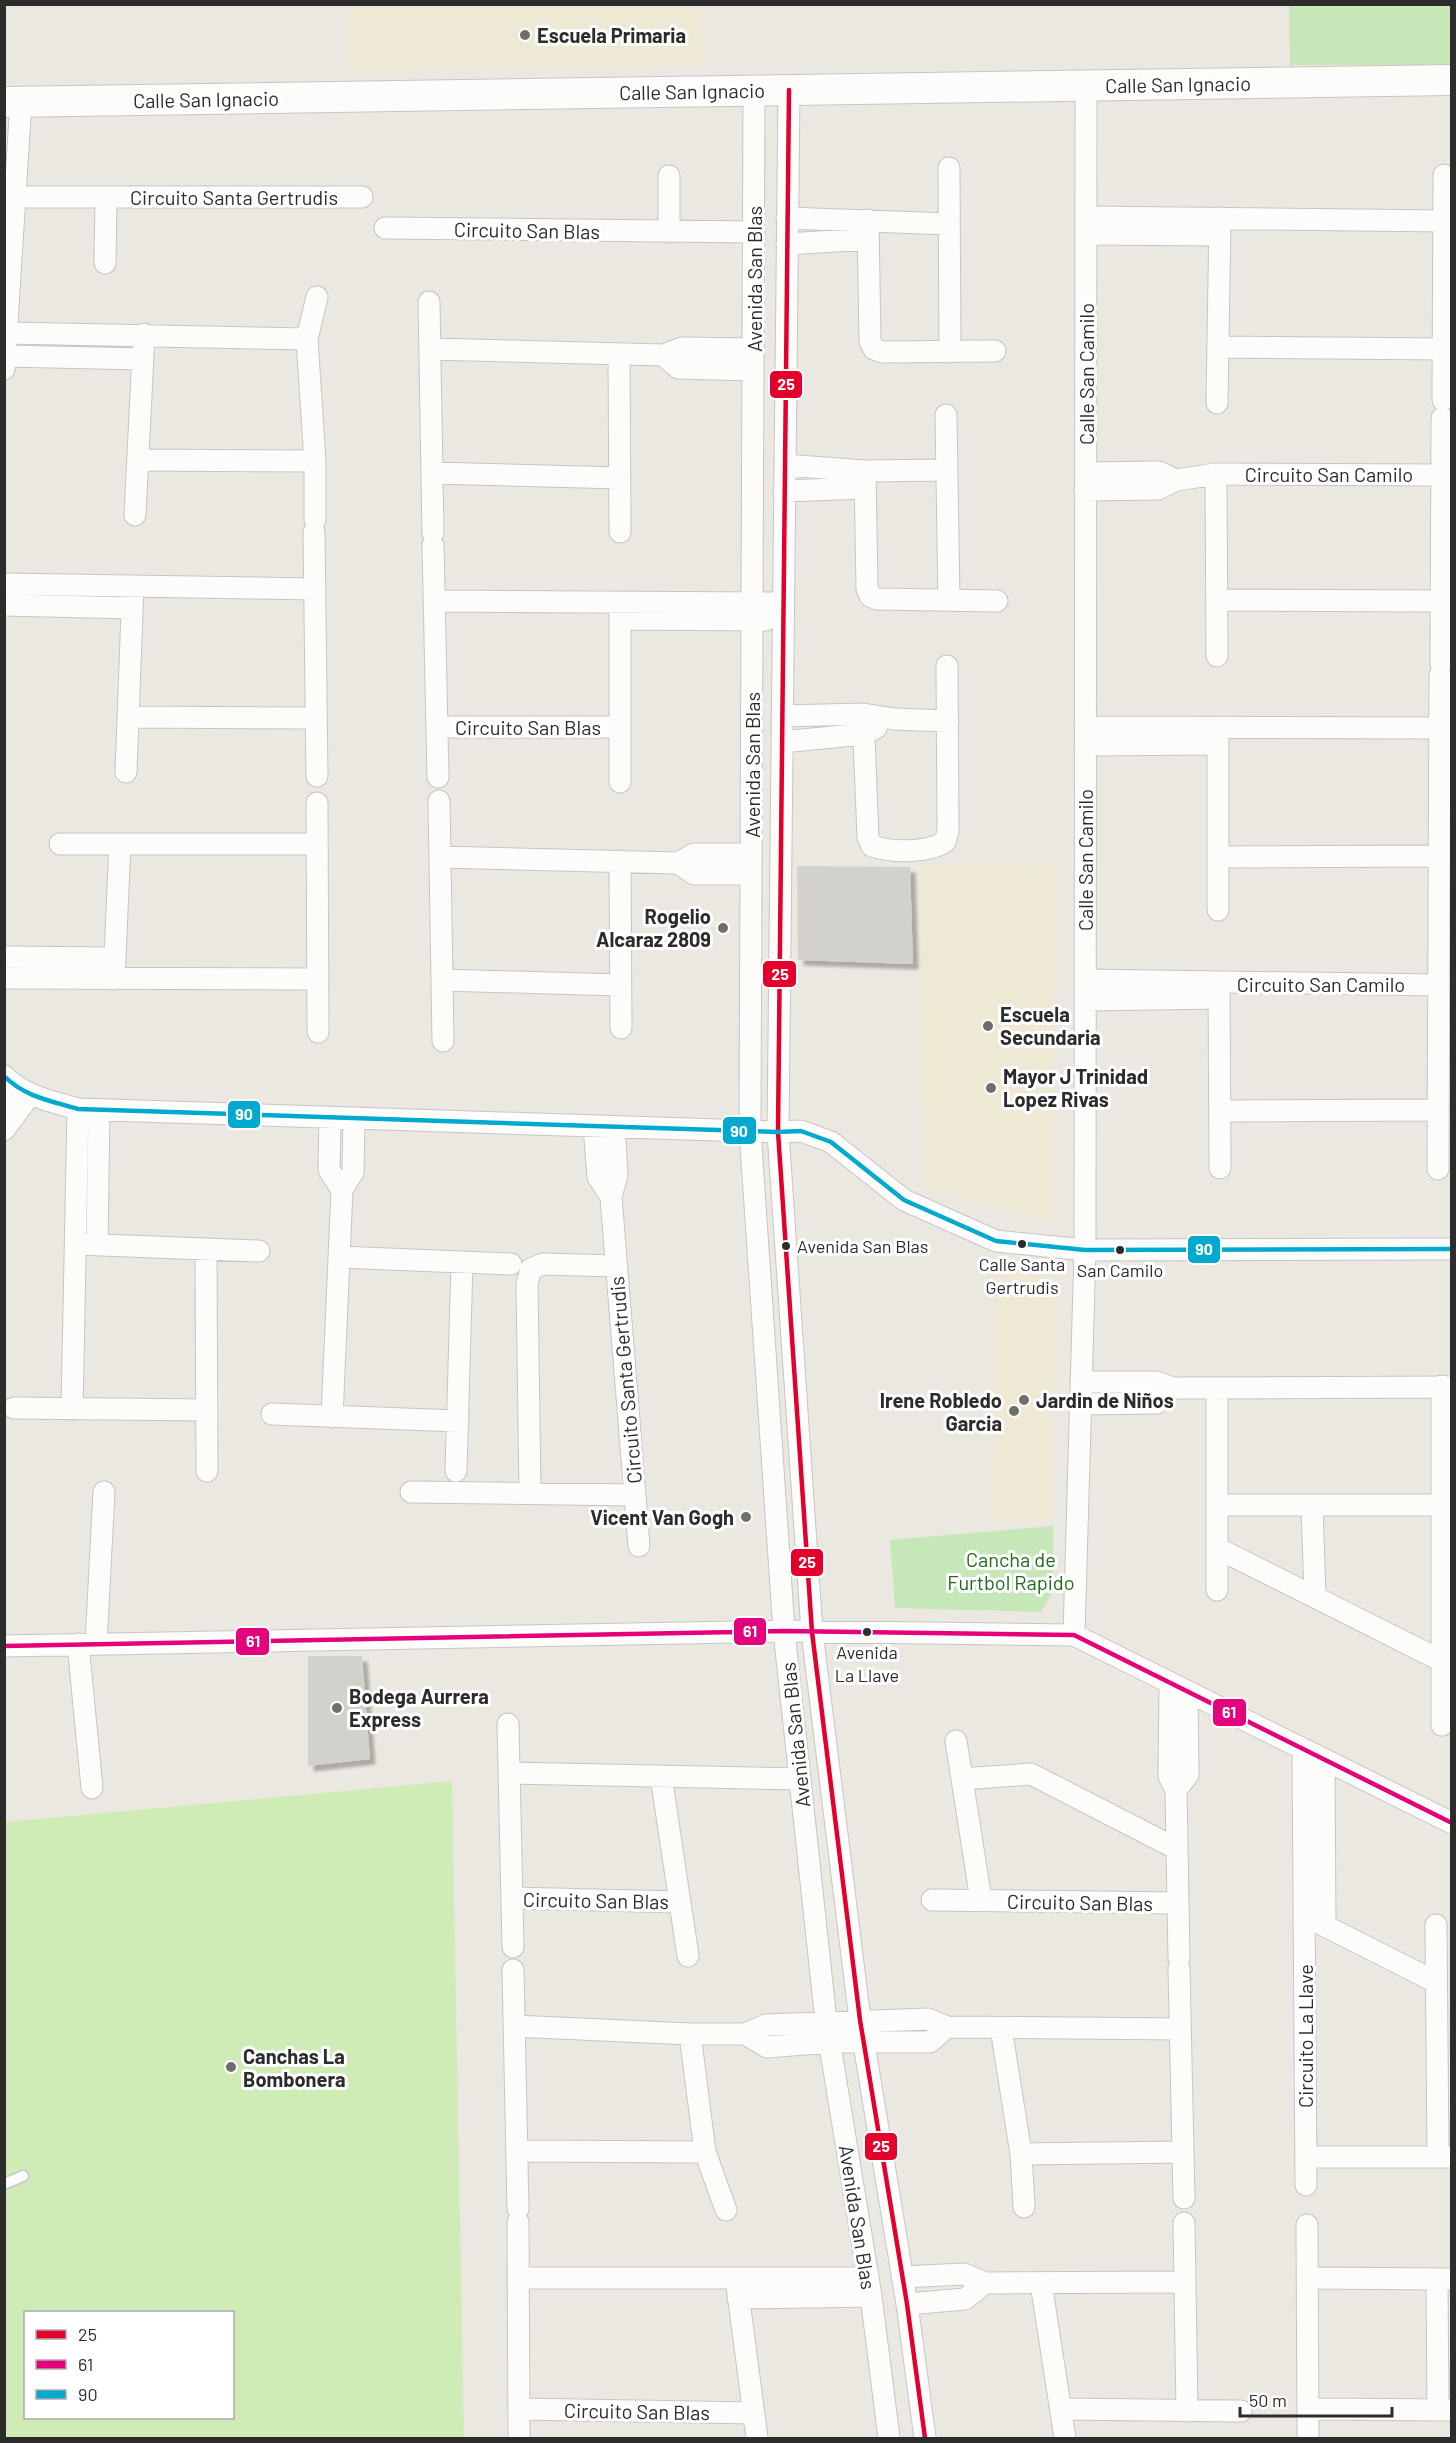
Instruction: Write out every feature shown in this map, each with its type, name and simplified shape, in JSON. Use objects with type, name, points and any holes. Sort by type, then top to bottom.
[{"type":"street","name":"Calle San Ignacio","points":[[13,101],[1452,80]]},
{"type":"street","name":"Calle San Camilo","points":[[1074,1635],[1084,1250],[1086,85]]},
{"type":"street","name":"Avenida San Blas","points":[[754,90],[750,1131],[784,1631],[826,2021],[870,2287],[889,2439]]},
{"type":"street","name":"Avenida San Blas","points":[[789,90],[778,1132],[812,1632],[860,2020],[907,2304],[924,2432]]},
{"type":"street","points":[[4,369],[8,272],[15,197],[13,101]]},
{"type":"street","points":[[949,168],[950,352]]},
{"type":"street","name":"Circuito San Camilo","points":[[1438,1169],[1444,175]]},
{"type":"street","points":[[669,176],[669,231]]},
{"type":"street","name":"Circuito Santa Gertrudis","points":[[15,197],[362,197]]},
{"type":"street","name":"Circuito Santa Gertrudis","points":[[105,263],[106,197]]},
{"type":"street","points":[[787,218],[868,230]]},
{"type":"street","points":[[1086,226],[1220,227],[1444,221]]},
{"type":"street","points":[[787,244],[868,230],[949,224]]},
{"type":"street","points":[[1216,403],[1220,227]]},
{"type":"street","name":"Circuito San Blas","points":[[385,228],[754,232]]},
{"type":"street","points":[[868,230],[870,341],[874,349],[882,352],[994,351]]},
{"type":"street","points":[[316,776],[315,461],[307,339],[317,297]]},
{"type":"street","name":"Circuito San Blas","points":[[429,302],[438,777]]},
{"type":"street","points":[[7,333],[307,339]]},
{"type":"street","points":[[135,515],[144,334]]},
{"type":"street","points":[[1218,347],[1443,349]]},
{"type":"street","points":[[430,349],[663,355],[682,348],[753,360]]},
{"type":"street","points":[[619,354],[620,532]]},
{"type":"street","points":[[5,356],[142,359]]},
{"type":"street","points":[[946,415],[949,600]]},
{"type":"street","points":[[138,460],[315,461]]},
{"type":"street","points":[[785,465],[865,480]]},
{"type":"street","points":[[784,491],[947,470]]},
{"type":"street","points":[[432,473],[620,478]]},
{"type":"street","name":"Circuito San Camilo","points":[[1085,481],[1158,489],[1176,480],[1216,474],[1442,475]]},
{"type":"street","name":"Circuito San Camilo","points":[[1216,474],[1217,656]]},
{"type":"street","points":[[865,480],[867,588],[870,596],[877,599],[998,601]]},
{"type":"street","points":[[4,584],[315,589]]},
{"type":"street","points":[[126,772],[133,586]]},
{"type":"street","points":[[1217,600],[1442,601]]},
{"type":"street","points":[[435,602],[620,611],[783,611]]},
{"type":"street","points":[[4,605],[132,608]]},
{"type":"street","name":"Circuito San Blas","points":[[620,611],[620,782]]},
{"type":"street","points":[[863,724],[868,837],[872,846],[882,850],[934,849],[945,842],[948,831],[947,666]]},
{"type":"street","points":[[783,716],[863,724]]},
{"type":"street","points":[[128,717],[316,717]]},
{"type":"street","points":[[782,742],[894,719],[948,721]]},
{"type":"street","name":"Circuito San Blas","points":[[437,727],[620,727]]},
{"type":"street","points":[[1085,736],[1218,736],[1441,728]]},
{"type":"street","points":[[1218,736],[1218,910]]},
{"type":"street","points":[[439,801],[443,1041]]},
{"type":"street","points":[[317,803],[318,1032]]},
{"type":"street","points":[[60,844],[317,844]]},
{"type":"street","points":[[114,968],[120,844]]},
{"type":"street","points":[[440,857],[678,862],[694,854],[751,864]]},
{"type":"street","points":[[1218,857],[1440,856]]},
{"type":"street","points":[[620,861],[621,1028]]},
{"type":"street","points":[[4,957],[114,968],[317,979]]},
{"type":"street","points":[[4,978],[114,968]]},
{"type":"street","points":[[442,980],[620,986]]},
{"type":"street","name":"Circuito San Camilo","points":[[1085,990],[1219,991],[1439,985]]},
{"type":"street","name":"Circuito San Camilo","points":[[1219,991],[1220,1168]]},
{"type":"street","points":[[4,1130],[11,1086],[88,1109],[801,1131],[831,1142],[904,1200],[996,1241],[1084,1250],[1452,1249]]},
{"type":"street","points":[[72,1410],[76,1244],[88,1109]]},
{"type":"street","points":[[88,1109],[97,1245]]},
{"type":"street","points":[[1220,1111],[1438,1110]]},
{"type":"street","points":[[330,1117],[329,1170],[342,1190]]},
{"type":"street","points":[[332,1417],[342,1190],[353,1172],[354,1118]]},
{"type":"street","name":"Circuito Santa Gertrudis","points":[[604,1126],[597,1177],[611,1197],[639,1546]]},
{"type":"street","points":[[76,1244],[259,1251]]},
{"type":"street","points":[[206,1249],[207,1471]]},
{"type":"street","points":[[339,1257],[511,1264]]},
{"type":"street","points":[[456,1471],[462,1262]]},
{"type":"street","name":"Circuito Santa Gertrudis","points":[[530,1493],[527,1284],[531,1269],[543,1264],[616,1266]]},
{"type":"street","points":[[1081,1383],[1156,1383],[1173,1388],[1447,1386],[1442,1505],[1442,1725]]},
{"type":"street","points":[[1080,1404],[1157,1403],[1173,1388]]},
{"type":"street","points":[[1217,1388],[1217,1590]]},
{"type":"street","points":[[14,1408],[207,1410]]},
{"type":"street","points":[[272,1414],[458,1421]]},
{"type":"street","points":[[92,1788],[87,1644],[104,1492]]},
{"type":"street","name":"Circuito Santa Gertrudis","points":[[411,1492],[635,1494]]},
{"type":"street","points":[[1217,1505],[1442,1505]]},
{"type":"street","points":[[1312,1505],[1315,1597]]},
{"type":"street","points":[[1217,1548],[1442,1661]]},
{"type":"street","points":[[4,1646],[784,1631],[1074,1635],[1452,1823]]},
{"type":"street","name":"Circuito San Blas","points":[[1178,1687],[1169,1776],[1176,1790],[1184,2198]]},
{"type":"street","name":"Circuito San Blas","points":[[508,1724],[513,1947]]},
{"type":"street","name":"Circuito San Blas","points":[[956,1741],[981,1900]]},
{"type":"street","name":"Circuito La Llave","points":[[1303,1749],[1306,2184]]},
{"type":"street","points":[[1324,1760],[1325,1926]]},
{"type":"street","points":[[509,1773],[800,1779]]},
{"type":"street","points":[[962,1779],[1031,1774],[1177,1849]]},
{"type":"street","name":"Circuito San Blas","points":[[660,1776],[687,1956]]},
{"type":"street","name":"Circuito San Blas","points":[[512,1898],[680,1902]]},
{"type":"street","name":"Circuito San Blas","points":[[932,1900],[1178,1903]]},
{"type":"street","points":[[1304,1916],[1436,1982]]},
{"type":"street","points":[[1306,2157],[1445,2157],[1436,1982],[1436,1925]]},
{"type":"street","points":[[513,1970],[519,2278],[519,2439]]},
{"type":"street","points":[[514,2026],[690,2034],[745,2034],[766,2025],[928,2019],[947,2027],[1180,2029]]},
{"type":"street","points":[[745,2034],[767,2047],[829,2042],[930,2042],[947,2027]]},
{"type":"street","points":[[1001,2028],[1021,2154],[1024,2207]]},
{"type":"street","points":[[690,2034],[705,2152],[726,2210]]},
{"type":"street","points":[[517,2151],[705,2152]]},
{"type":"street","points":[[1021,2154],[1183,2152]]},
{"type":"street","points":[[1184,2223],[1187,2411]]},
{"type":"street","points":[[1307,2225],[1308,2439]]},
{"type":"street","points":[[902,2277],[963,2274],[985,2283],[1185,2282]]},
{"type":"street","points":[[519,2278],[737,2288],[870,2287]]},
{"type":"street","points":[[1307,2278],[1444,2289],[1445,2410],[1308,2409]]},
{"type":"street","points":[[907,2304],[965,2299],[985,2283]]},
{"type":"street","points":[[1041,2283],[1065,2439]]},
{"type":"street","points":[[737,2288],[757,2439]]},
{"type":"street","name":"Circuito San Blas","points":[[520,2409],[753,2413]]},
{"type":"street","points":[[1061,2409],[1241,2412]]},
{"type":"street","points":[[904,2439],[924,2432]]},
{"type":"lane","points":[[4,2184],[23,2176]]},
{"type":"shaded area","name":"Escuela Primaria","points":[[347,5],[701,5],[705,65],[349,70]]},
{"type":"shaded area","name":"Escuela Secundaria","points":[[920,865],[1056,866],[1053,1223],[923,1186]]},
{"type":"shaded area","name":"Jardin de Niños","points":[[996,1270],[1056,1280],[1053,1520],[992,1523]]},
{"type":"green space","points":[[1289,5],[1451,5],[1451,65],[1290,65]]},
{"type":"green space","name":"Cancha de Furtbol Rapido","points":[[1053,1526],[1053,1591],[1041,1612],[895,1608],[890,1540]]},
{"type":"green space","name":"Canchas La Bombonera","points":[[452,1781],[464,2438],[5,2438],[5,1822]]},
{"type":"building","points":[[797,866],[910,867],[913,964],[798,960]]},
{"type":"building","name":"Bodega Aurrera Express","points":[[308,1656],[362,1656],[370,1759],[308,1766]]},
{"type":"transit line","name":"25","points":[[789,90],[778,1132],[812,1632],[860,2020],[907,2304],[925,2438]]},
{"type":"transit line","name":"90","points":[[4,1076],[30,1094],[78,1109],[801,1131],[831,1142],[904,1200],[996,1241],[1085,1250],[1452,1249]]},
{"type":"transit line","name":"61","points":[[4,1646],[784,1631],[1074,1635],[1452,1823]]},
{"type":"place","name":"Escuela Primaria","points":[[525,35]]},
{"type":"place","name":"Rogelio Alcaraz 2809","points":[[723,928]]},
{"type":"place","name":"Escuela Secundaria","points":[[988,1026]]},
{"type":"place","name":"Mayor J Trinidad Lopez Rivas","points":[[991,1088]]},
{"type":"place","name":"Calle Santa Gertrudis","points":[[1022,1244]]},
{"type":"place","name":"Avenida San Blas","points":[[786,1246]]},
{"type":"place","name":"San Camilo","points":[[1120,1250]]},
{"type":"place","name":"Jardin de Niños","points":[[1024,1400]]},
{"type":"place","name":"Irene Robledo Garcia","points":[[1014,1411]]},
{"type":"place","name":"Vicent Van Gogh","points":[[746,1517]]},
{"type":"place","name":"Avenida La Llave","points":[[867,1632]]},
{"type":"place","name":"Bodega Aurrera Express","points":[[337,1708]]},
{"type":"place","name":"Canchas La Bombonera","points":[[231,2067]]}]
